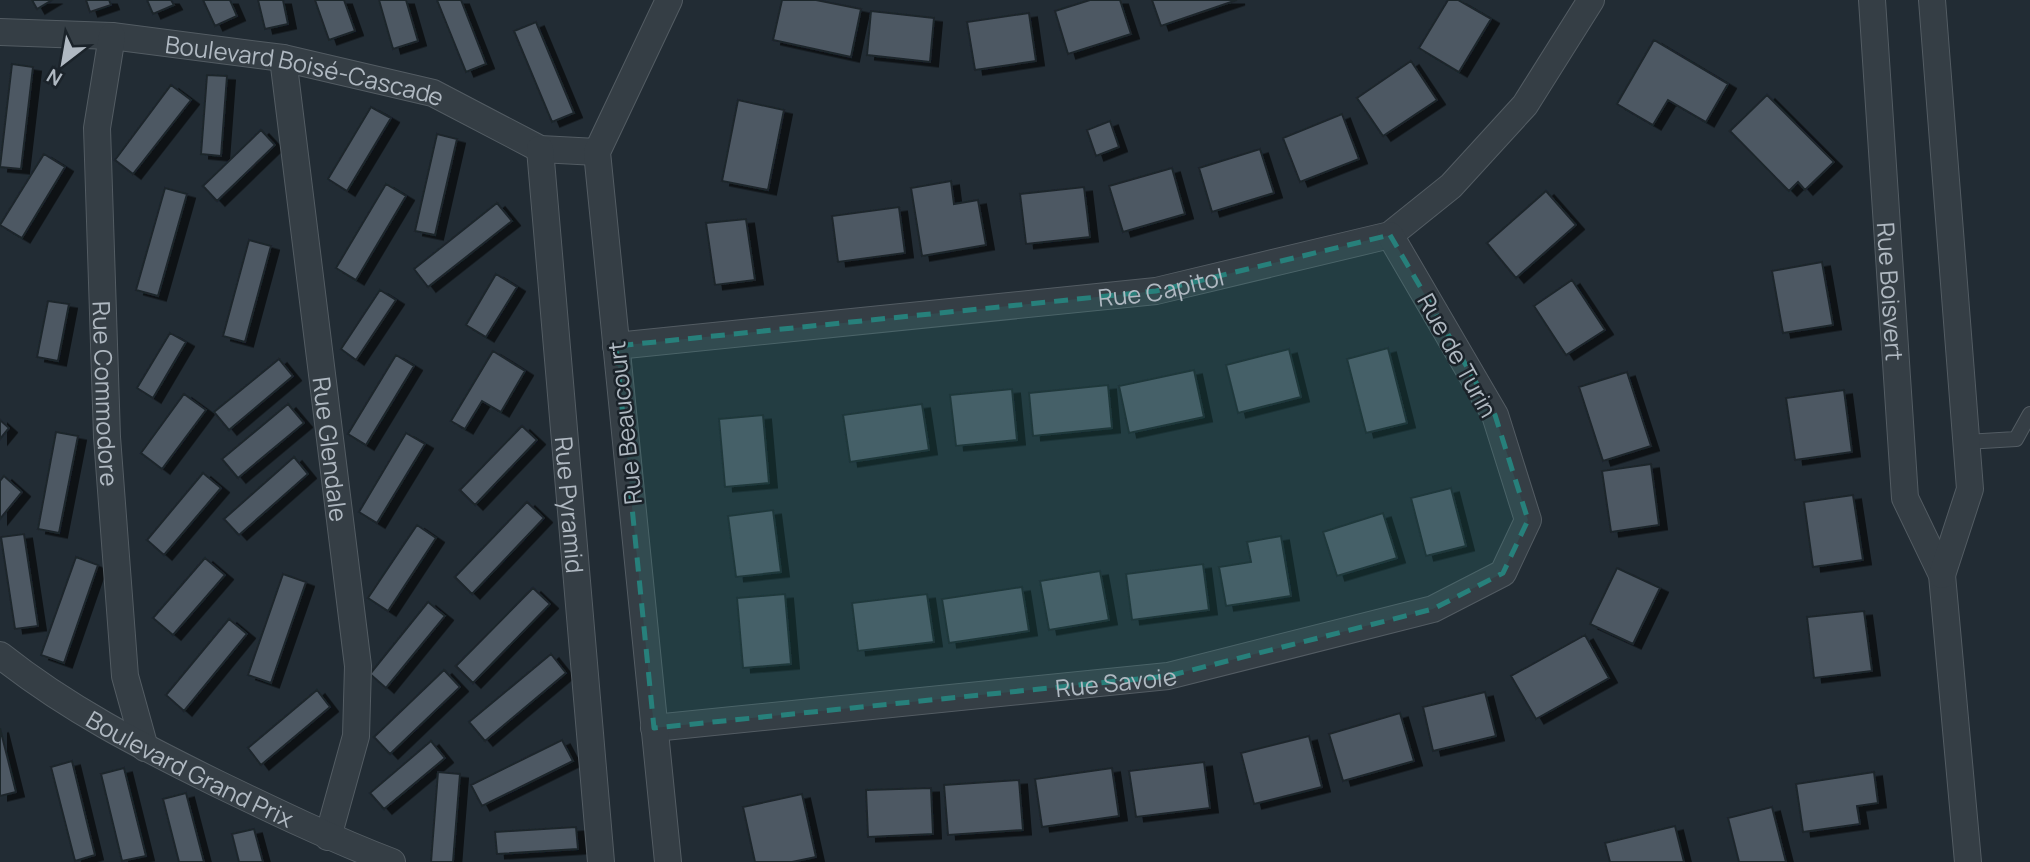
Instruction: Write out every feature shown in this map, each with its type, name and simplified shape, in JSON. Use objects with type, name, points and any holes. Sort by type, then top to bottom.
[{"type":"street","points":[[597,152],[669,0]]},
{"type":"street","name":"Rue Capitol","points":[[616,346],[1156,291],[1390,235],[1451,187],[1525,105],[1591,0]]},
{"type":"street","name":"Rue Boisvert","points":[[1872,0],[1905,498],[1941,575],[1968,862]]},
{"type":"street","name":"Rue Boisvert","points":[[1932,0],[1970,489],[1941,575]]},
{"type":"street","name":"Boulevard Boisé-Cascade","points":[[0,32],[112,36],[283,58],[433,93],[540,149],[597,152]]},
{"type":"street","name":"Rue Commodore","points":[[112,36],[97,128],[107,438],[125,676],[145,748]]},
{"type":"street","name":"Rue Glendale","points":[[283,58],[358,666],[356,736],[328,837]]},
{"type":"street","name":"Rue Pyramid","points":[[540,149],[601,862]]},
{"type":"street","name":"Rue Beaucourt","points":[[597,152],[668,862]]},
{"type":"street","name":"Rue de Turin","points":[[1390,235],[1494,415],[1528,520]]},
{"type":"street","name":"Rue Savoie","points":[[654,728],[1168,676],[1433,609],[1503,573],[1528,520]]},
{"type":"street","name":"Boulevard Grand Prix","points":[[0,655],[48,694],[145,748],[328,837],[392,862]]},
{"type":"lane","points":[[1966,442],[2016,439],[2030,414]]},
{"type":"highlighted area","points":[[1390,235],[1495,415],[1528,520],[1503,573],[1433,609],[1168,676],[654,728],[616,346],[1156,291]]},
{"type":"building","points":[[32,0],[52,0],[37,9]]},
{"type":"building","points":[[86,0],[109,0],[111,5],[90,12]]},
{"type":"building","points":[[147,0],[171,0],[174,5],[153,14]]},
{"type":"building","points":[[203,0],[230,0],[237,16],[215,26]]},
{"type":"building","points":[[258,0],[283,0],[288,24],[265,29]]},
{"type":"building","points":[[315,0],[344,0],[355,31],[329,40]]},
{"type":"building","points":[[379,0],[406,0],[418,41],[393,49]]},
{"type":"building","points":[[437,0],[461,0],[486,64],[466,72]]},
{"type":"building","points":[[782,0],[816,0],[861,9],[851,57],[773,40]]},
{"type":"building","points":[[1090,0],[1120,0],[1131,34],[1068,54],[1055,11]]},
{"type":"building","points":[[1152,0],[1237,0],[1161,26]]},
{"type":"building","points":[[1448,0],[1458,0],[1491,19],[1459,72],[1419,48]]},
{"type":"building","points":[[871,11],[934,18],[930,62],[867,55]]},
{"type":"building","points":[[1029,13],[1036,61],[975,70],[967,22]]},
{"type":"building","points":[[536,22],[574,113],[552,122],[514,31]]},
{"type":"building","points":[[1654,40],[1728,84],[1706,122],[1668,100],[1653,125],[1617,104]]},
{"type":"building","points":[[1411,61],[1437,100],[1383,136],[1357,98]]},
{"type":"building","points":[[12,64],[33,67],[21,169],[0,167]]},
{"type":"building","points":[[207,75],[227,76],[221,156],[201,154]]},
{"type":"building","points":[[171,85],[191,100],[133,174],[115,160]]},
{"type":"building","points":[[1767,95],[1834,162],[1805,190],[1798,182],[1789,191],[1730,131]]},
{"type":"building","points":[[738,100],[784,110],[768,190],[722,181]]},
{"type":"building","points":[[371,107],[391,118],[347,191],[328,179]]},
{"type":"building","points":[[1342,114],[1359,159],[1300,182],[1283,138]]},
{"type":"building","points":[[1110,121],[1119,147],[1096,156],[1087,130]]},
{"type":"building","points":[[261,130],[275,145],[217,201],[203,186]]},
{"type":"building","points":[[437,134],[457,139],[435,235],[415,231]]},
{"type":"building","points":[[1260,149],[1274,193],[1212,212],[1199,168]]},
{"type":"building","points":[[44,154],[65,167],[22,238],[0,225]]},
{"type":"building","points":[[1172,168],[1185,214],[1123,232],[1109,186]]},
{"type":"building","points":[[951,181],[954,204],[978,200],[986,245],[922,256],[911,188]]},
{"type":"building","points":[[386,184],[406,196],[356,280],[336,268]]},
{"type":"building","points":[[1084,187],[1090,237],[1026,244],[1020,194]]},
{"type":"building","points":[[165,188],[187,194],[158,296],[136,290]]},
{"type":"building","points":[[1546,191],[1576,225],[1516,278],[1487,243]]},
{"type":"building","points":[[497,203],[512,221],[428,287],[414,269]]},
{"type":"building","points":[[899,207],[905,253],[838,262],[832,216]]},
{"type":"building","points":[[746,219],[755,280],[715,285],[706,223]]},
{"type":"building","points":[[249,240],[271,246],[245,342],[223,336]]},
{"type":"building","points":[[1822,262],[1833,325],[1783,333],[1772,271]]},
{"type":"building","points":[[496,274],[517,287],[486,337],[466,325]]},
{"type":"building","points":[[1572,280],[1605,330],[1566,355],[1534,306]]},
{"type":"building","points":[[380,290],[396,300],[356,360],[341,349]]},
{"type":"building","points":[[48,301],[69,304],[58,361],[37,357]]},
{"type":"building","points":[[170,333],[186,342],[153,398],[137,388]]},
{"type":"building","points":[[1388,348],[1407,423],[1366,433],[1347,359]]},
{"type":"building","points":[[1289,349],[1301,397],[1238,413],[1226,365]]},
{"type":"building","points":[[493,351],[525,371],[501,412],[482,401],[465,429],[451,421]]},
{"type":"building","points":[[396,355],[414,366],[366,445],[348,434]]},
{"type":"building","points":[[279,359],[293,376],[229,430],[214,412]]},
{"type":"building","points":[[1194,370],[1204,417],[1129,433],[1119,386]]},
{"type":"building","points":[[1627,372],[1651,446],[1603,461],[1579,387]]},
{"type":"building","points":[[1108,385],[1112,428],[1033,436],[1029,393]]},
{"type":"building","points":[[1012,389],[1017,440],[956,446],[950,395]]},
{"type":"building","points":[[1844,390],[1852,452],[1795,460],[1786,398]]},
{"type":"building","points":[[184,394],[206,410],[162,469],[141,453]]},
{"type":"building","points":[[288,404],[304,423],[238,478],[222,459]]},
{"type":"building","points":[[922,404],[929,450],[850,462],[843,415]]},
{"type":"building","points":[[763,415],[769,483],[725,487],[719,419]]},
{"type":"building","points":[[0,420],[9,428],[0,439]]},
{"type":"building","points":[[522,426],[537,440],[475,505],[460,490]]},
{"type":"building","points":[[56,432],[78,436],[59,533],[38,529]]},
{"type":"building","points":[[406,433],[425,444],[377,523],[359,512]]},
{"type":"building","points":[[294,457],[308,474],[239,535],[224,519]]},
{"type":"building","points":[[1651,464],[1659,525],[1611,532],[1602,471]]},
{"type":"building","points":[[203,473],[221,488],[164,555],[147,540]]},
{"type":"building","points":[[4,476],[22,492],[0,519],[0,481]]},
{"type":"building","points":[[1451,488],[1466,546],[1426,556],[1411,498]]},
{"type":"building","points":[[1853,495],[1863,560],[1813,567],[1804,502]]},
{"type":"building","points":[[527,502],[544,518],[472,594],[455,577]]},
{"type":"building","points":[[773,510],[781,572],[736,577],[728,516]]},
{"type":"building","points":[[1383,513],[1397,558],[1337,576],[1323,532]]},
{"type":"building","points":[[417,525],[436,538],[388,611],[368,598]]},
{"type":"building","points":[[24,534],[38,626],[15,629],[1,537]]},
{"type":"building","points":[[1281,536],[1291,596],[1226,606],[1219,567],[1251,562],[1247,542]]},
{"type":"building","points":[[76,557],[98,565],[64,663],[41,655]]},
{"type":"building","points":[[205,558],[225,575],[173,635],[153,618]]},
{"type":"building","points":[[1203,564],[1209,610],[1132,620],[1126,574]]},
{"type":"building","points":[[1617,568],[1660,588],[1633,644],[1590,624]]},
{"type":"building","points":[[1100,571],[1109,620],[1049,630],[1040,581]]},
{"type":"building","points":[[283,574],[306,582],[271,683],[248,675]]},
{"type":"building","points":[[1022,587],[1029,631],[949,643],[942,599]]},
{"type":"building","points":[[533,588],[550,604],[473,683],[456,666]]},
{"type":"building","points":[[785,594],[791,664],[743,668],[737,598]]},
{"type":"building","points":[[927,594],[934,642],[858,651],[852,603]]},
{"type":"building","points":[[428,602],[445,616],[386,688],[370,674]]},
{"type":"building","points":[[1864,611],[1872,671],[1814,678],[1807,617]]},
{"type":"building","points":[[229,619],[247,634],[184,711],[166,695]]},
{"type":"building","points":[[1585,635],[1609,678],[1536,719],[1511,676]]},
{"type":"building","points":[[551,654],[566,673],[485,741],[469,722]]},
{"type":"building","points":[[444,670],[460,687],[390,754],[374,737]]},
{"type":"building","points":[[317,690],[330,707],[261,765],[248,748]]},
{"type":"building","points":[[1485,692],[1496,736],[1433,751],[1423,707]]},
{"type":"building","points":[[1400,713],[1414,761],[1343,781],[1329,734]]},
{"type":"building","points":[[0,728],[16,792],[0,796]]},
{"type":"building","points":[[1309,736],[1322,787],[1254,804],[1241,753]]},
{"type":"building","points":[[562,740],[573,761],[482,806],[471,785]]},
{"type":"building","points":[[431,741],[445,758],[384,809],[370,793]]},
{"type":"building","points":[[72,761],[95,855],[75,861],[51,767]]},
{"type":"building","points":[[1204,762],[1210,808],[1136,817],[1129,771]]},
{"type":"building","points":[[124,768],[146,856],[122,861],[101,774]]},
{"type":"building","points":[[1112,768],[1119,816],[1042,827],[1035,779]]},
{"type":"building","points":[[438,772],[460,774],[453,862],[431,862]]},
{"type":"building","points":[[1874,772],[1878,803],[1857,806],[1860,824],[1803,832],[1796,784]]},
{"type":"building","points":[[1019,780],[1023,830],[948,835],[944,785]]},
{"type":"building","points":[[931,788],[933,834],[868,837],[866,790]]},
{"type":"building","points":[[186,793],[204,862],[179,862],[163,799]]},
{"type":"building","points":[[802,794],[816,857],[792,862],[755,862],[743,807]]},
{"type":"building","points":[[1772,807],[1786,862],[1739,862],[1728,818]]},
{"type":"building","points":[[1675,826],[1684,862],[1610,862],[1605,843]]},
{"type":"building","points":[[576,827],[578,849],[497,854],[495,832]]},
{"type":"building","points":[[254,829],[263,862],[239,862],[232,834]]}]
